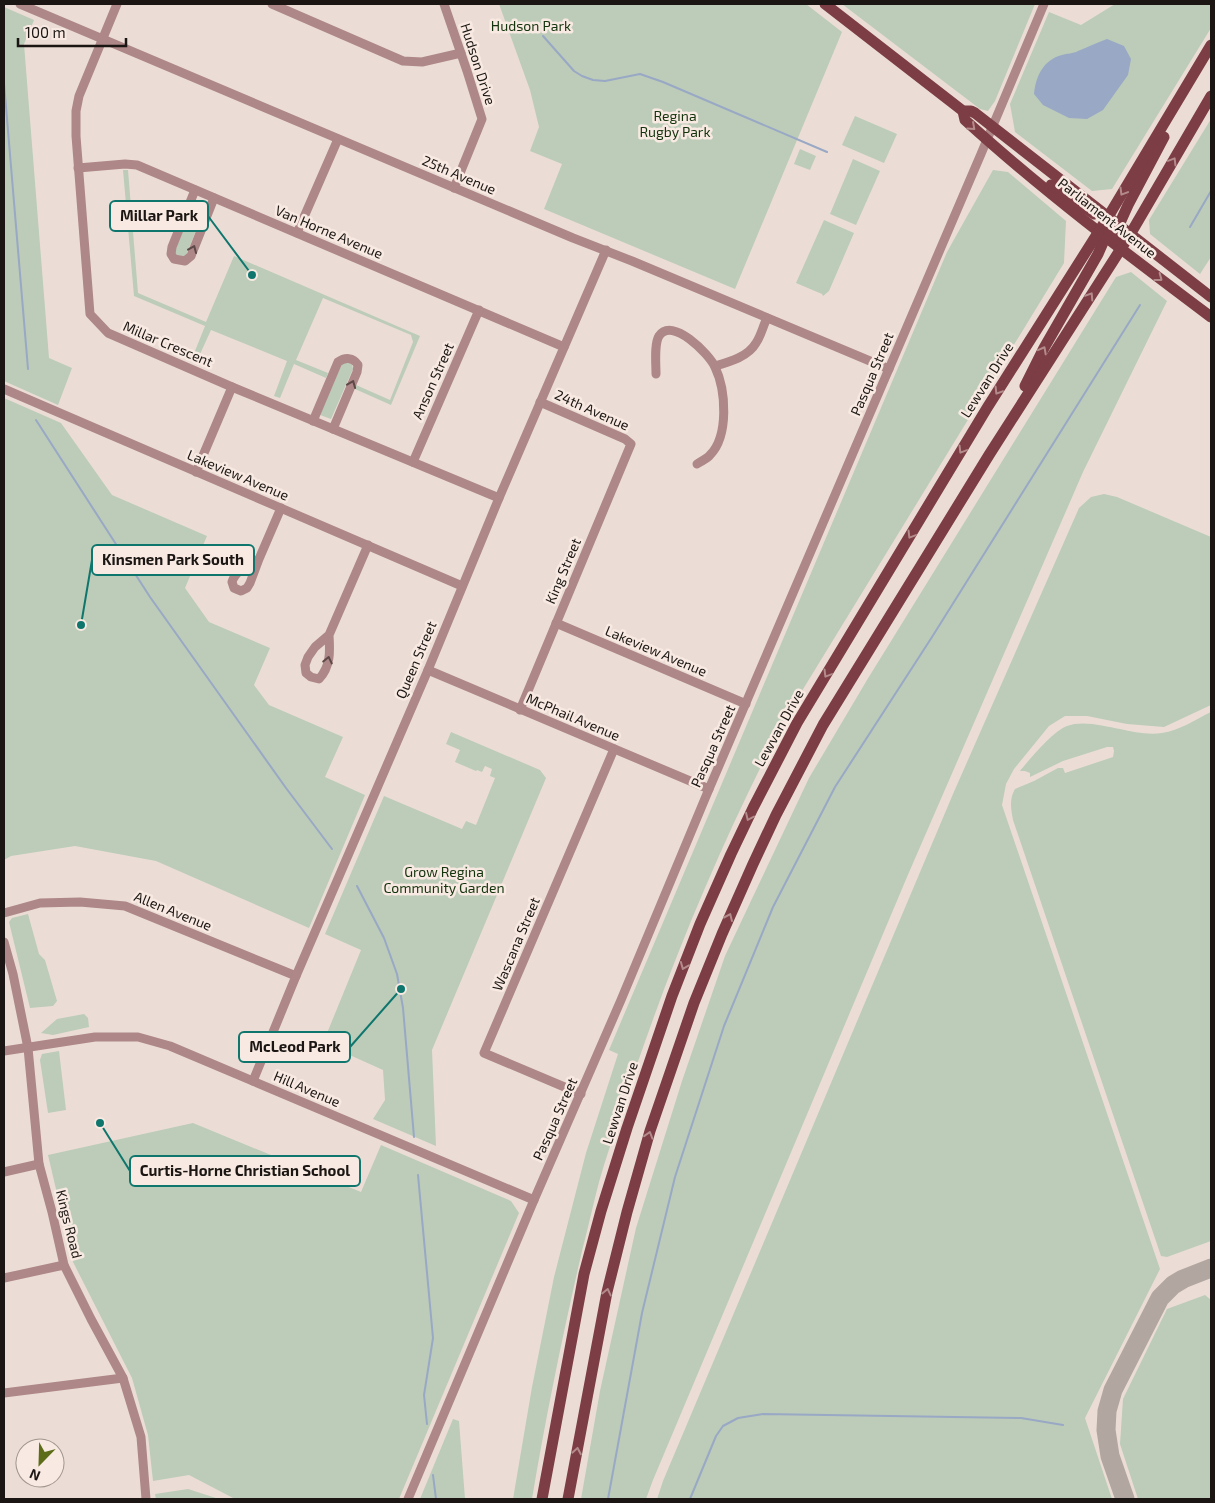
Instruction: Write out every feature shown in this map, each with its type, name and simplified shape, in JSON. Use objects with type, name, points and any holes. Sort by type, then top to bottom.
[{"type":"main road","name":"Parliament Avenue","points":[[825,4],[963,111],[973,111],[1064,182],[1109,226],[1120,248],[1211,317]]},
{"type":"main road","name":"Lewvan Drive","points":[[542,1499],[584,1274],[599,1220],[648,1064],[672,996],[704,916],[753,808],[797,723],[987,408],[1109,226],[1211,46]]},
{"type":"main road","points":[[568,1499],[606,1292],[626,1212],[650,1131],[694,1003],[718,943],[776,815],[823,725],[989,455],[1130,233],[1211,96]]},
{"type":"main road","name":"Parliament Avenue","points":[[963,111],[964,120],[1003,154],[1109,226],[1130,233],[1211,297]]},
{"type":"main road","name":"Parliament Avenue","points":[[987,140],[994,137],[997,138],[1046,174],[1064,182]]},
{"type":"main road","points":[[989,455],[1109,226]]},
{"type":"street","name":"25th Avenue","points":[[20,4],[454,188],[889,369]]},
{"type":"street","name":"Millar Crescent","points":[[117,4],[79,96],[76,111],[78,168],[90,314],[108,333],[232,387],[499,498]]},
{"type":"street","points":[[272,4],[403,61],[422,62],[461,52]]},
{"type":"street","name":"Hudson Drive","points":[[444,4],[482,119],[454,188]]},
{"type":"street","name":"Pasqua Street","points":[[408,1499],[1044,4]]},
{"type":"street","points":[[297,233],[338,139]]},
{"type":"street","name":"Van Horne Avenue","points":[[78,168],[125,164],[137,165],[564,347]]},
{"type":"street","points":[[196,190],[172,247],[171,254],[174,259],[185,261],[191,256],[214,198]]},
{"type":"street","name":"Queen Street","points":[[253,1081],[499,498],[606,250]]},
{"type":"street","name":"Anson Street","points":[[413,462],[479,310]]},
{"type":"street","points":[[715,366],[733,360],[750,351],[756,343],[767,318]]},
{"type":"street","points":[[656,374],[656,341],[660,334],[668,330],[676,331],[686,336],[699,346],[715,366],[724,398],[724,419],[717,444],[710,456],[697,464]]},
{"type":"street","points":[[313,421],[338,362],[349,358],[355,360],[358,365],[357,372],[333,429]]},
{"type":"street","points":[[196,472],[232,387]]},
{"type":"street","name":"Lakeview Avenue","points":[[4,389],[462,586]]},
{"type":"street","name":"24th Avenue","points":[[540,402],[625,439],[631,444]]},
{"type":"street","name":"King Street","points":[[520,710],[631,444]]},
{"type":"street","points":[[259,559],[281,508]]},
{"type":"street","points":[[329,635],[368,545]]},
{"type":"street","name":"Lakeview Avenue","points":[[556,623],[746,704]]},
{"type":"street","name":"McPhail Avenue","points":[[428,670],[709,789]]},
{"type":"street","name":"Wascana Street","points":[[581,1094],[484,1053],[614,749]]},
{"type":"street","name":"Allen Avenue","points":[[4,913],[40,902],[80,902],[125,906],[296,976]]},
{"type":"street","name":"Kings Road","points":[[4,942],[13,974],[28,1048],[39,1164],[64,1265],[123,1378],[141,1436],[146,1499]]},
{"type":"street","name":"Hill Avenue","points":[[4,1051],[95,1037],[138,1037],[170,1046],[534,1200]]},
{"type":"street","points":[[4,1172],[39,1164]]},
{"type":"street","points":[[4,1278],[64,1265]]},
{"type":"street","points":[[4,1393],[123,1378]]},
{"type":"green space","name":"Regina Rugby Park","points":[[499,4],[806,4],[842,32],[735,289],[544,209],[562,164],[530,151],[539,127],[530,90]]},
{"type":"green space","points":[[842,4],[1035,4],[995,101],[988,111],[980,109]]},
{"type":"green space","points":[[1115,4],[1211,4],[1211,28],[1112,189],[1092,191],[1015,132],[1010,104],[1049,12],[1081,25]]},
{"type":"green space","points":[[4,7],[34,20],[24,44],[49,358],[72,368],[58,405],[4,381]]},
{"type":"green space","points":[[855,116],[897,134],[884,163],[842,145]]},
{"type":"green space","points":[[1211,119],[1211,257],[1200,274],[1150,234],[1149,220]]},
{"type":"green space","points":[[800,149],[816,156],[810,170],[794,164]]},
{"type":"green space","points":[[853,159],[880,171],[856,225],[830,214]]},
{"type":"green space","points":[[123,170],[128,170],[138,293],[206,322],[234,256],[420,336],[391,405],[355,389],[356,385],[390,400],[413,342],[411,335],[323,298],[296,360],[328,373],[326,378],[294,364],[280,398],[274,396],[287,361],[211,330],[196,363],[191,361],[205,326],[134,296]]},
{"type":"green space","points":[[993,170],[1008,172],[1066,221],[1064,263],[786,717],[717,860],[657,1007],[602,1173],[582,1251],[562,1344],[532,1499],[513,1499],[532,1387],[554,1277],[586,1153],[618,1054],[609,1050],[947,252]]},
{"type":"green space","points":[[199,201],[204,204],[205,208],[185,258],[180,259],[174,253],[195,203]]},
{"type":"green space","points":[[824,220],[854,233],[829,291],[823,296],[796,283]]},
{"type":"green space","points":[[1131,272],[1167,301],[1083,472],[907,877],[646,1499],[581,1499],[600,1391],[636,1228],[682,1081],[725,956],[809,778],[867,680],[1116,277]]},
{"type":"green space","points":[[347,362],[352,364],[353,369],[331,419],[320,415],[342,364]]},
{"type":"green space","points":[[4,398],[61,423],[112,495],[207,536],[185,588],[209,622],[270,648],[254,685],[269,705],[343,737],[325,777],[365,795],[309,928],[156,861],[75,846],[11,856],[4,860]]},
{"type":"green space","points":[[1104,494],[1117,497],[1211,537],[1211,705],[1164,727],[1127,724],[1087,716],[1065,716],[1049,726],[1014,769],[1006,784],[1002,805],[1160,1269],[1085,1418],[1112,1499],[657,1499],[953,794],[1079,508],[1091,497]]},
{"type":"green space","points":[[1211,712],[1211,1241],[1167,1257],[1161,1256],[1013,820],[1011,800],[1015,789],[1058,768],[1063,768],[1065,773],[1113,757],[1113,747],[1107,747],[1063,761],[1030,777],[1030,773],[1020,771],[1048,740],[1067,726],[1073,724],[1100,725],[1141,733],[1157,734],[1175,730]]},
{"type":"green space","name":"Grow Regina Community Garden","points":[[451,732],[540,770],[546,778],[432,1050],[436,1146],[373,1119],[385,1100],[383,1070],[323,1043],[361,950],[325,934],[384,796],[462,829],[466,821],[476,825],[495,778],[490,776],[492,769],[485,766],[482,772],[455,762],[460,750],[446,744]]},
{"type":"green space","points":[[28,914],[39,954],[45,960],[57,1001],[53,1006],[30,1008],[9,922],[12,918]]},
{"type":"green space","points":[[84,1014],[88,1018],[89,1027],[53,1035],[41,1033],[57,1019]]},
{"type":"green space","points":[[59,1051],[66,1110],[48,1113],[40,1060],[42,1054]]},
{"type":"green space","points":[[193,1123],[361,1192],[381,1145],[511,1201],[519,1213],[399,1499],[235,1499],[189,1475],[153,1481],[148,1435],[132,1378],[73,1262],[48,1155]]},
{"type":"green space","points":[[1205,1295],[1211,1300],[1211,1499],[1138,1499],[1120,1444],[1123,1399],[1167,1309]]},
{"type":"green space","points":[[453,1419],[459,1421],[465,1499],[420,1499]]},
{"type":"green space","points":[[188,1489],[219,1499],[156,1499],[155,1494]]},
{"type":"water","points":[[1107,39],[1124,46],[1131,59],[1128,75],[1103,110],[1087,119],[1069,118],[1043,105],[1034,94],[1039,75],[1045,65],[1055,57],[1076,52]]},
{"type":"waterway","points":[[543,36],[574,71],[582,76],[593,80],[605,81],[640,74],[827,152]]},
{"type":"waterway","points":[[4,83],[28,369]]},
{"type":"waterway","points":[[1190,227],[1211,191]]},
{"type":"waterway","points":[[608,1499],[642,1313],[675,1177],[724,1026],[773,907],[835,787],[932,637],[1140,305]]},
{"type":"waterway","points":[[36,420],[150,597],[286,788],[332,849]]},
{"type":"waterway","points":[[357,886],[384,938],[397,974],[403,1008],[414,1137]]},
{"type":"waterway","points":[[418,1175],[433,1338],[424,1395],[427,1424]]},
{"type":"waterway","points":[[690,1499],[716,1436],[723,1426],[738,1418],[763,1414],[1021,1418],[1063,1425]]},
{"type":"waterway","points":[[433,1475],[436,1499]]},
{"type":"taxiway","points":[[1125,1499],[1110,1456],[1106,1430],[1107,1411],[1113,1390],[1160,1298],[1173,1285],[1183,1279],[1211,1268]]},
{"type":"place","name":"Millar Park","points":[[252,275]]},
{"type":"place","name":"Kinsmen Park South","points":[[81,625]]},
{"type":"place","name":"McLeod Park","points":[[401,989]]},
{"type":"place","name":"Curtis-Horne Christian School","points":[[100,1123]]},
{"type":"park label","name":"Hudson Park","points":[[531,26]]}]
